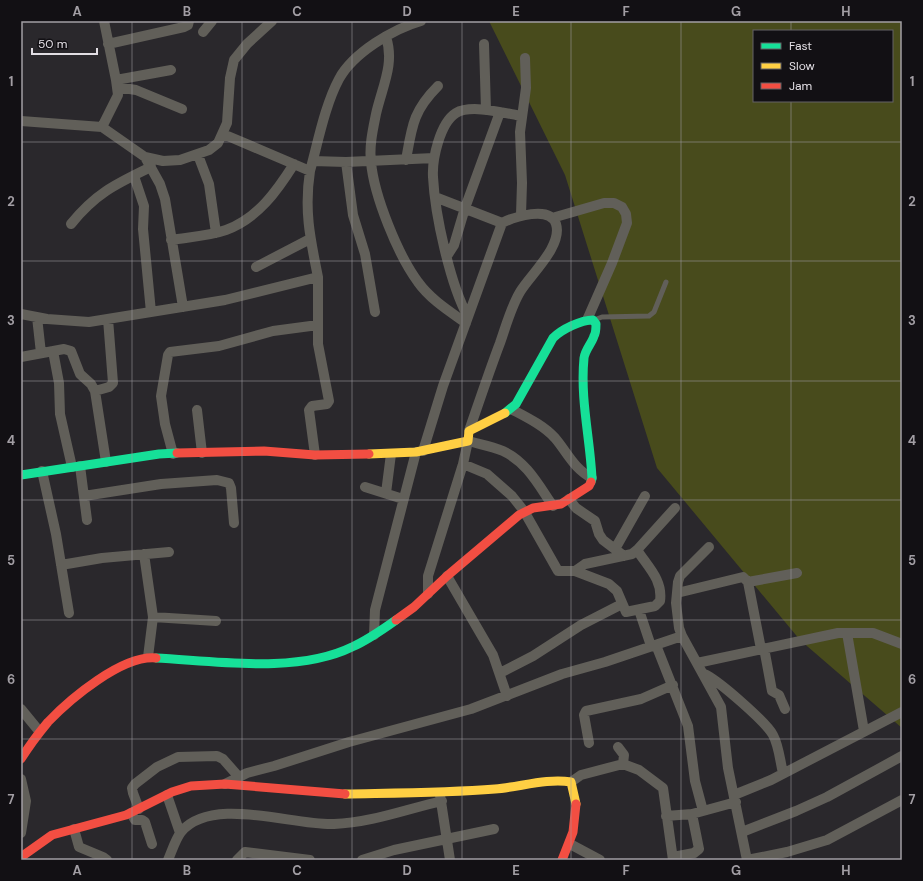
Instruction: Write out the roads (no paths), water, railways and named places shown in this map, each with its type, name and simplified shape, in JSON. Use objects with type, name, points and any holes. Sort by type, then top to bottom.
[{"type":"street","points":[[102,127],[118,95],[117,83],[104,21]]},
{"type":"street","points":[[108,44],[188,26],[189,21]]},
{"type":"street","points":[[203,32],[212,21]]},
{"type":"street","points":[[21,120],[102,127],[145,157],[163,161],[180,160],[198,155],[209,150],[218,143],[223,134],[227,123],[230,78],[234,60],[247,44],[272,21]]},
{"type":"street","points":[[315,455],[309,410],[312,406],[327,404],[329,400],[318,344],[318,277],[310,239],[307,195],[312,166],[331,100],[339,79],[349,66],[374,44],[412,24],[421,21]]},
{"type":"street","points":[[386,37],[390,57],[376,113],[371,143],[371,161],[380,204],[409,269],[418,283],[428,294],[467,320]]},
{"type":"street","points":[[484,44],[486,110]]},
{"type":"street","points":[[521,215],[522,183],[519,149],[521,116],[526,88],[526,58]]},
{"type":"street","points":[[117,83],[171,70]]},
{"type":"street","points":[[117,83],[182,109]]},
{"type":"street","points":[[406,160],[415,114],[438,86]]},
{"type":"street","points":[[467,320],[456,292],[435,197],[433,176],[434,158],[438,142],[447,122],[456,113],[467,110],[486,110],[521,116]]},
{"type":"street","points":[[447,256],[454,245],[465,208],[500,112]]},
{"type":"street","points":[[223,134],[294,164],[312,166],[346,162],[434,158]]},
{"type":"street","points":[[198,155],[209,184],[216,232]]},
{"type":"street","points":[[145,157],[160,184],[165,199],[183,307]]},
{"type":"street","points":[[346,162],[350,199],[368,266],[375,312]]},
{"type":"street","points":[[171,240],[227,230],[242,222],[265,206],[294,164]]},
{"type":"street","points":[[71,224],[86,205],[98,196],[111,187],[151,167]]},
{"type":"street","points":[[134,176],[144,206],[143,229],[151,312]]},
{"type":"street","points":[[435,197],[502,224]]},
{"type":"street","points":[[21,475],[76,466],[173,454],[264,451],[315,455],[419,452],[468,436],[511,409],[516,404],[553,338],[565,329],[590,320],[627,223],[626,214],[622,207],[614,203],[604,203],[552,218]]},
{"type":"street","points":[[374,634],[375,610],[403,499],[502,224],[521,215],[545,214],[552,218],[556,225],[556,235],[542,264],[519,293],[468,436],[463,464],[428,576],[428,594]]},
{"type":"street","points":[[256,267],[310,239]]},
{"type":"street","points":[[21,314],[89,322],[225,300],[318,277]]},
{"type":"street","points":[[37,317],[41,353]]},
{"type":"street","points":[[95,391],[109,387],[113,383],[108,319]]},
{"type":"street","points":[[21,759],[39,731],[67,702],[121,666],[148,657],[253,664],[297,662],[315,659],[350,648],[414,607],[447,576],[524,512],[533,508],[553,506],[569,499],[589,486],[592,478],[590,443],[582,392],[584,356],[597,329],[590,320]]},
{"type":"street","points":[[173,454],[165,424],[161,396],[168,355],[170,352],[219,346],[273,331],[318,325]]},
{"type":"street","points":[[21,357],[68,349],[71,351],[80,374],[91,384],[95,391],[106,462]]},
{"type":"street","points":[[53,351],[59,383],[60,414],[84,496],[87,520]]},
{"type":"street","points":[[511,409],[545,429],[554,437],[579,470],[592,478]]},
{"type":"street","points":[[197,410],[202,453]]},
{"type":"street","points":[[468,436],[513,456],[524,466],[553,506]]},
{"type":"street","points":[[386,493],[391,454]]},
{"type":"street","points":[[463,464],[487,474],[500,484],[524,512],[558,571],[575,571],[614,587],[626,612],[655,606],[658,604],[661,595],[656,575],[637,550]]},
{"type":"street","points":[[42,471],[69,613]]},
{"type":"street","points":[[84,496],[161,484],[217,480],[226,481],[229,483],[231,488],[234,523]]},
{"type":"street","points":[[365,486],[403,499]]},
{"type":"street","points":[[615,549],[645,496]]},
{"type":"street","points":[[569,499],[576,508],[595,521],[599,534],[624,556]]},
{"type":"street","points":[[575,571],[585,564],[624,556],[637,550],[675,508]]},
{"type":"street","points":[[709,547],[680,576],[677,593],[677,618],[682,636],[721,707],[728,768],[747,860],[787,852],[827,840],[902,800]]},
{"type":"street","points":[[61,565],[169,552]]},
{"type":"street","points":[[144,554],[153,617],[148,657]]},
{"type":"street","points":[[748,582],[797,572]]},
{"type":"street","points":[[447,576],[482,636],[500,673],[507,696]]},
{"type":"street","points":[[677,593],[743,577],[748,582],[772,691],[779,696],[785,709]]},
{"type":"street","points":[[500,673],[533,656],[581,625],[622,604]]},
{"type":"street","points":[[639,610],[654,646],[673,685],[688,726],[694,781],[703,811]]},
{"type":"street","points":[[153,617],[216,620]]},
{"type":"street","points":[[847,633],[864,731]]},
{"type":"street","points":[[697,663],[763,648],[847,633],[872,633],[902,644]]},
{"type":"street","points":[[225,784],[238,776],[349,742],[471,709],[556,676],[682,636]]},
{"type":"street","points":[[704,674],[712,677],[725,688],[773,733],[783,774]]},
{"type":"street","points":[[589,743],[584,715],[586,711],[641,699],[673,685]]},
{"type":"street","points":[[21,709],[39,731]]},
{"type":"street","points":[[666,816],[692,814],[735,799],[902,712]]},
{"type":"street","points":[[618,747],[624,755],[623,764]]},
{"type":"street","points":[[152,844],[145,822],[142,820],[135,820],[133,793],[135,784],[157,767],[178,757],[217,756],[223,759],[238,776]]},
{"type":"street","points":[[742,832],[827,797],[902,756]]},
{"type":"street","points":[[168,860],[180,833],[196,820],[218,815],[257,816],[334,824],[368,819],[441,797],[560,780],[571,782],[581,775],[623,764],[639,770],[663,788],[666,800],[666,816],[673,858],[694,853],[699,849],[692,814]]},
{"type":"street","points":[[21,778],[26,801],[21,833]]},
{"type":"street","points":[[562,860],[570,844],[576,818],[576,796],[571,782]]},
{"type":"street","points":[[21,857],[52,835],[135,811],[167,795],[191,786],[225,784],[331,794],[441,797]]},
{"type":"street","points":[[167,795],[180,833]]},
{"type":"street","points":[[441,797],[450,860]]},
{"type":"street","points":[[74,829],[79,847],[107,860]]},
{"type":"street","points":[[362,860],[394,850],[494,829]]},
{"type":"street","points":[[570,844],[600,860]]},
{"type":"street","points":[[237,860],[245,852],[310,860]]},
{"type":"lane","points":[[590,320],[602,317],[648,316],[654,312],[666,282]]}]
